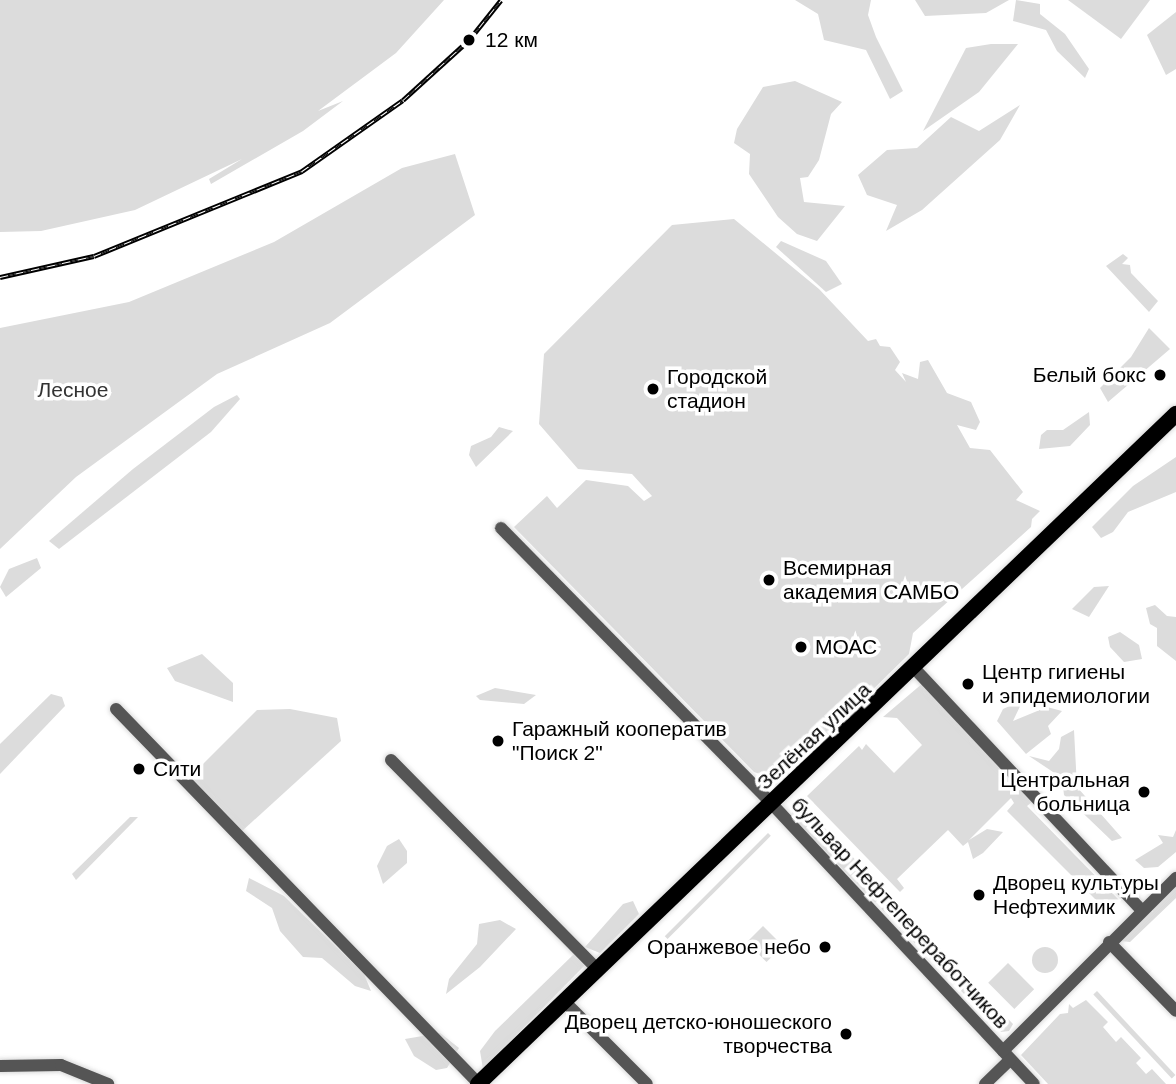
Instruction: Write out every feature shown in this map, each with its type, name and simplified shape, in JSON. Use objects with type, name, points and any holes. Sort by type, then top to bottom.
[{"type":"main road","name":"Зелёная улица","points":[[478,1084],[915,669],[1176,414]]},
{"type":"street","name":"бульвар Нефтепереработчиков","points":[[502,528],[772,804],[1034,1084]]},
{"type":"street","points":[[915,669],[1141,911]]},
{"type":"street","points":[[116,709],[478,1084]]},
{"type":"street","points":[[391,760],[597,969]]},
{"type":"street","points":[[985,1084],[1006,1055],[1109,942],[1176,878]]},
{"type":"street","points":[[1109,942],[1176,1011]]},
{"type":"street","points":[[564,1001],[647,1084]]},
{"type":"street","points":[[0,1066],[61,1065],[107,1084]]},
{"type":"green space","points":[[0,0],[444,0],[396,53],[318,111],[343,101],[303,131],[211,184],[209,179],[242,159],[135,210],[41,231],[0,232]]},
{"type":"green space","points":[[795,0],[871,0],[868,15],[903,91],[890,99],[866,50],[824,40],[818,14]]},
{"type":"green space","points":[[915,0],[1009,0],[986,13],[925,16]]},
{"type":"green space","points":[[1016,0],[1040,4],[1040,14],[1065,34],[1089,69],[1085,78],[1057,51],[1046,30],[1013,21]]},
{"type":"green space","points":[[1068,0],[1150,0],[1121,39]]},
{"type":"green space","points":[[1176,12],[1176,69],[1166,75],[1147,35]]},
{"type":"green space","points":[[1018,44],[979,92],[923,131],[966,48]]},
{"type":"green space","points":[[795,81],[842,102],[831,114],[819,160],[808,177],[800,178],[804,202],[845,206],[817,241],[797,234],[778,217],[749,174],[750,154],[734,143],[737,129],[763,87]]},
{"type":"green space","points":[[1020,105],[1000,140],[922,210],[886,231],[897,205],[867,195],[858,175],[887,150],[917,148],[951,117],[979,131]]},
{"type":"green space","name":"Лесное","points":[[455,154],[475,215],[330,323],[217,374],[76,477],[0,549],[0,328],[129,302],[274,242],[402,168]]},
{"type":"green space","name":"Всемирная академия САМБО","points":[[734,219],[819,289],[868,341],[876,339],[880,346],[890,347],[900,362],[895,370],[906,382],[902,373],[918,379],[920,362],[928,360],[947,393],[971,402],[980,422],[976,430],[957,425],[970,448],[990,450],[1023,492],[1016,500],[1040,511],[1032,519],[1031,527],[913,633],[909,654],[791,770],[774,779],[754,772],[514,527],[547,496],[557,508],[586,480],[628,486],[644,501],[652,496],[632,474],[578,469],[539,424],[544,354],[672,225]]},
{"type":"green space","points":[[781,241],[826,261],[842,284],[826,292],[776,247]]},
{"type":"green space","points":[[1123,254],[1128,258],[1122,264],[1130,265],[1131,273],[1158,301],[1149,312],[1106,266]]},
{"type":"green space","points":[[1149,328],[1170,349],[1108,402],[1100,388],[1131,357]]},
{"type":"green space","points":[[237,395],[240,399],[211,432],[59,549],[49,541],[133,469],[214,407]]},
{"type":"green space","points":[[1089,412],[1090,425],[1070,446],[1039,449],[1041,435],[1047,430],[1063,430]]},
{"type":"green space","points":[[499,427],[513,431],[476,467],[469,455],[471,446],[491,437]]},
{"type":"green space","points":[[1176,457],[1176,492],[1128,512],[1113,532],[1101,538],[1092,527],[1133,486]]},
{"type":"green space","points":[[37,558],[41,568],[6,597],[0,587],[9,569]]},
{"type":"green space","points":[[1109,586],[1089,617],[1072,609],[1094,587]]},
{"type":"green space","points":[[1155,605],[1167,616],[1176,617],[1176,661],[1157,646],[1157,628],[1150,624],[1146,608]]},
{"type":"green space","points":[[1120,632],[1139,645],[1142,659],[1124,662],[1110,647],[1108,637]]},
{"type":"green space","points":[[202,654],[233,683],[233,702],[175,681],[167,668]]},
{"type":"green space","points":[[923,683],[1033,801],[1027,806],[1119,900],[1114,905],[1102,906],[1007,811],[1014,803],[1011,798],[969,840],[987,829],[1003,832],[983,853],[973,859],[968,842],[963,846],[948,830],[897,879],[904,888],[900,892],[807,796],[859,746],[862,750],[866,744],[894,773],[922,745],[897,718],[883,717]]},
{"type":"green space","points":[[495,688],[536,695],[524,704],[480,700],[476,696]]},
{"type":"green space","points":[[51,694],[62,697],[65,706],[0,774],[0,744]]},
{"type":"green space","points":[[1023,700],[1013,721],[1047,707],[1062,711],[1048,726],[1051,734],[1026,754],[997,721],[1003,709]]},
{"type":"green space","points":[[290,709],[337,718],[341,741],[241,832],[189,778],[257,710]]},
{"type":"green space","points":[[1074,730],[1077,787],[1122,838],[1112,841],[1064,795],[1062,778],[1029,756],[1049,761],[1059,749],[1061,737]]},
{"type":"green space","points":[[796,798],[1013,1024],[1009,1031],[1001,1032],[794,819],[791,809]]},
{"type":"green space","points":[[130,817],[138,817],[76,880],[72,874]]},
{"type":"green space","points":[[1176,830],[1176,852],[1158,867],[1144,868],[1135,860],[1163,843],[1158,835],[1173,837]]},
{"type":"green space","points":[[768,833],[771,836],[668,939],[665,936]]},
{"type":"green space","points":[[399,839],[407,851],[407,863],[383,884],[377,866],[387,846]]},
{"type":"green space","points":[[249,878],[284,896],[364,974],[371,991],[355,986],[322,958],[303,957],[280,931],[272,908],[246,891]]},
{"type":"green space","points":[[1176,886],[1176,898],[1130,942],[1121,941],[1145,910],[1153,912],[1151,903]]},
{"type":"green space","points":[[633,901],[639,914],[600,953],[585,947],[623,904]]},
{"type":"green space","points":[[500,920],[516,929],[480,967],[446,994],[449,979],[477,944],[479,924]]},
{"type":"green space","points":[[763,926],[783,946],[767,962],[747,942]]},
{"type":"green space","points":[[1045,947],[1054,951],[1058,960],[1054,969],[1045,973],[1036,969],[1032,960],[1036,951]]},
{"type":"green space","points":[[574,954],[585,965],[483,1069],[480,1051],[495,1031]]},
{"type":"green space","points":[[1008,963],[1034,989],[1014,1009],[988,983]]},
{"type":"green space","points":[[1097,991],[1175,1075],[1172,1079],[1093,994]]},
{"type":"green space","points":[[1086,1000],[1108,1022],[1103,1027],[1116,1042],[1121,1037],[1141,1058],[1136,1063],[1146,1074],[1152,1069],[1166,1084],[1048,1084],[1021,1055],[1060,1014],[1068,1013],[1069,1004],[1073,1008]]},
{"type":"green space","points":[[440,1033],[459,1048],[447,1068],[436,1070],[414,1056],[405,1039]]},
{"type":"railway","points":[[0,277],[94,256],[302,171],[403,100],[469,40],[501,0]]},
{"type":"place","name":"12 км","points":[[469,40]]},
{"type":"place","name":"Белый бокс","points":[[1160,375]]},
{"type":"place","name":"Городской стадион","points":[[653,389]]},
{"type":"place","name":"Всемирная академия САМБО","points":[[769,580]]},
{"type":"place","name":"МОАС","points":[[801,647]]},
{"type":"place","name":"Центр гигиены и эпидемиологии","points":[[968,684]]},
{"type":"place","name":"Гаражный кооператив \"Поиск 2\"","points":[[498,741]]},
{"type":"place","name":"Сити","points":[[139,769]]},
{"type":"place","name":"Центральная больница","points":[[1144,792]]},
{"type":"place","name":"Дворец культуры Нефтехимик","points":[[979,895]]},
{"type":"place","name":"Оранжевое небо","points":[[825,947]]},
{"type":"place","name":"Дворец детско-юношеского творчества","points":[[846,1034]]}]
